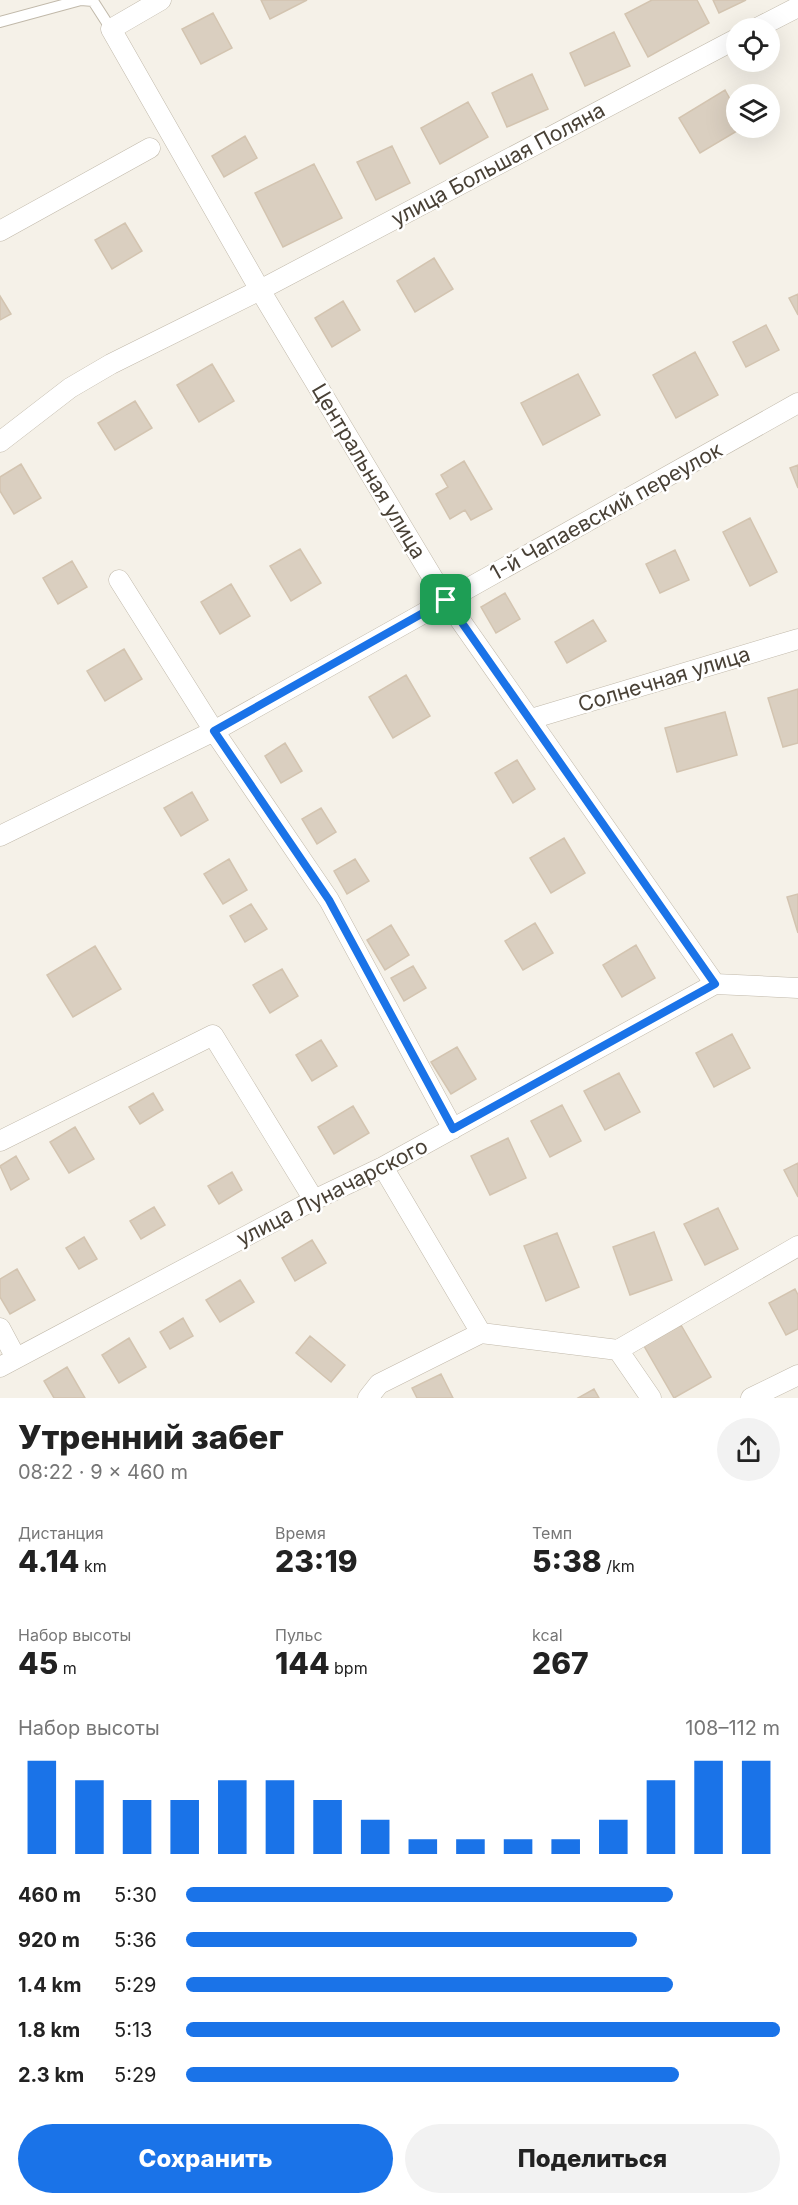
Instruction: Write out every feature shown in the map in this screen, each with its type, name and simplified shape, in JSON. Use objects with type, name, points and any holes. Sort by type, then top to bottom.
[{"type":"street","points":[[111,29],[161,0]]},
{"type":"street","points":[[777,18],[798,7]]},
{"type":"street","name":"Центральная улица","points":[[111,29],[260,290],[446,600],[715,984]]},
{"type":"street","name":"улица Большая Поляна","points":[[0,442],[78,383],[111,364],[260,290],[726,44]]},
{"type":"street","points":[[0,231],[150,148]]},
{"type":"street","name":"1-й Чапаевский переулок","points":[[0,836],[214,731],[798,403]]},
{"type":"street","points":[[119,580],[214,731],[329,900],[453,1129]]},
{"type":"street","name":"Солнечная улица","points":[[531,719],[798,639]]},
{"type":"street","points":[[715,984],[798,988]]},
{"type":"street","name":"улица Луначарского","points":[[8,1362],[314,1200],[383,1167],[715,984]]},
{"type":"street","points":[[0,1141],[213,1035],[314,1200]]},
{"type":"street","points":[[383,1167],[481,1333]]},
{"type":"street","points":[[369,1398],[379,1384],[481,1333],[618,1350],[798,1246]]},
{"type":"street","points":[[0,1328],[8,1362]]},
{"type":"street","points":[[618,1350],[651,1398]]},
{"type":"street","points":[[751,1398],[798,1375]]},
{"type":"lane","points":[[0,22],[81,0],[93,1],[111,29]]},
{"type":"building","points":[[261,0],[307,0],[270,19]]},
{"type":"building","points":[[652,0],[697,0],[709,23],[648,57],[625,14]]},
{"type":"building","points":[[713,0],[746,0],[719,13]]},
{"type":"building","points":[[213,13],[232,48],[201,64],[182,29]]},
{"type":"building","points":[[614,32],[630,66],[585,86],[570,53]]},
{"type":"building","points":[[532,74],[548,109],[507,127],[492,93]]},
{"type":"building","points":[[725,90],[726,138],[700,153],[679,118]]},
{"type":"building","points":[[468,102],[488,137],[440,164],[421,128]]},
{"type":"building","points":[[245,136],[257,158],[224,177],[212,156]]},
{"type":"building","points":[[392,146],[410,183],[376,200],[357,162]]},
{"type":"building","points":[[314,164],[342,218],[283,247],[255,193]]},
{"type":"building","points":[[125,223],[142,251],[112,269],[95,240]]},
{"type":"building","points":[[434,258],[453,289],[415,312],[397,281]]},
{"type":"building","points":[[798,294],[798,315],[789,298]]},
{"type":"building","points":[[0,296],[11,314],[0,320]]},
{"type":"building","points":[[343,301],[360,330],[332,347],[315,318]]},
{"type":"building","points":[[766,325],[779,350],[746,367],[733,342]]},
{"type":"building","points":[[695,352],[718,395],[676,418],[653,375]]},
{"type":"building","points":[[212,364],[234,401],[199,422],[177,385]]},
{"type":"building","points":[[578,374],[600,415],[543,445],[521,403]]},
{"type":"building","points":[[135,401],[152,428],[115,450],[98,423]]},
{"type":"building","points":[[464,461],[492,509],[471,520],[465,510],[450,519],[436,494],[448,487],[441,475]]},
{"type":"building","points":[[21,464],[41,498],[14,514],[0,491],[0,477]]},
{"type":"building","points":[[798,465],[798,488],[790,468]]},
{"type":"building","points":[[750,518],[777,572],[750,586],[723,532]]},
{"type":"building","points":[[300,549],[321,583],[291,601],[270,566]]},
{"type":"building","points":[[675,550],[689,580],[660,593],[646,564]]},
{"type":"building","points":[[72,561],[87,587],[58,604],[43,578]]},
{"type":"building","points":[[231,584],[250,616],[220,634],[201,602]]},
{"type":"building","points":[[505,593],[520,619],[496,633],[481,607]]},
{"type":"building","points":[[593,620],[606,641],[567,663],[555,642]]},
{"type":"building","points":[[124,649],[142,679],[105,701],[87,671]]},
{"type":"building","points":[[406,675],[430,716],[393,738],[369,697]]},
{"type":"building","points":[[798,689],[798,743],[783,747],[768,698]]},
{"type":"building","points":[[725,712],[737,755],[677,772],[665,728]]},
{"type":"building","points":[[285,743],[302,771],[281,783],[265,756]]},
{"type":"building","points":[[517,760],[535,789],[513,803],[495,773]]},
{"type":"building","points":[[192,792],[208,820],[181,836],[164,808]]},
{"type":"building","points":[[321,808],[336,832],[317,844],[302,819]]},
{"type":"building","points":[[564,838],[585,873],[551,893],[530,858]]},
{"type":"building","points":[[229,859],[247,890],[223,904],[204,874]]},
{"type":"building","points":[[355,859],[369,881],[347,894],[334,871]]},
{"type":"building","points":[[798,894],[798,933],[787,897]]},
{"type":"building","points":[[251,904],[267,929],[245,942],[230,916]]},
{"type":"building","points":[[535,923],[553,953],[523,970],[505,941]]},
{"type":"building","points":[[391,925],[409,955],[385,970],[367,940]]},
{"type":"building","points":[[636,945],[655,978],[622,997],[603,965]]},
{"type":"building","points":[[95,946],[121,989],[73,1017],[47,975]]},
{"type":"building","points":[[413,966],[426,988],[404,1001],[391,978]]},
{"type":"building","points":[[282,969],[298,996],[270,1013],[253,985]]},
{"type":"building","points":[[732,1034],[750,1068],[714,1087],[696,1053]]},
{"type":"building","points":[[321,1040],[337,1066],[312,1081],[296,1055]]},
{"type":"building","points":[[457,1047],[476,1079],[451,1094],[431,1062]]},
{"type":"building","points":[[619,1073],[640,1112],[605,1130],[584,1091]]},
{"type":"building","points":[[153,1093],[163,1110],[140,1124],[129,1107]]},
{"type":"building","points":[[562,1105],[581,1141],[550,1157],[531,1121]]},
{"type":"building","points":[[353,1106],[369,1133],[334,1154],[318,1127]]},
{"type":"building","points":[[75,1127],[94,1159],[69,1173],[50,1142]]},
{"type":"building","points":[[508,1138],[526,1178],[490,1195],[471,1156]]},
{"type":"building","points":[[16,1156],[29,1179],[11,1190],[0,1166]]},
{"type":"building","points":[[798,1163],[798,1197],[784,1170]]},
{"type":"building","points":[[232,1172],[242,1190],[219,1204],[208,1186]]},
{"type":"building","points":[[154,1207],[165,1225],[141,1239],[130,1221]]},
{"type":"building","points":[[718,1208],[738,1249],[705,1265],[684,1224]]},
{"type":"building","points":[[654,1232],[672,1280],[630,1295],[613,1247]]},
{"type":"building","points":[[557,1233],[579,1287],[546,1301],[524,1246]]},
{"type":"building","points":[[84,1237],[97,1259],[79,1269],[66,1248]]},
{"type":"building","points":[[312,1240],[326,1263],[295,1281],[282,1258]]},
{"type":"building","points":[[17,1269],[35,1300],[10,1314],[0,1297],[0,1279]]},
{"type":"building","points":[[240,1280],[254,1302],[220,1322],[206,1300]]},
{"type":"building","points":[[795,1289],[798,1295],[798,1329],[786,1335],[769,1303]]},
{"type":"building","points":[[183,1318],[193,1336],[170,1349],[160,1332]]},
{"type":"building","points":[[681,1325],[711,1377],[674,1398],[644,1346]]},
{"type":"building","points":[[310,1336],[345,1365],[331,1382],[296,1353]]},
{"type":"building","points":[[129,1338],[146,1367],[119,1383],[102,1355]]},
{"type":"building","points":[[67,1367],[85,1398],[54,1398],[44,1381]]},
{"type":"building","points":[[441,1374],[453,1398],[417,1398],[412,1388]]},
{"type":"building","points":[[594,1389],[599,1398],[578,1398]]},
{"type":"route","points":[[446,600],[715,984],[453,1129],[329,900],[214,731],[446,600]]}]
